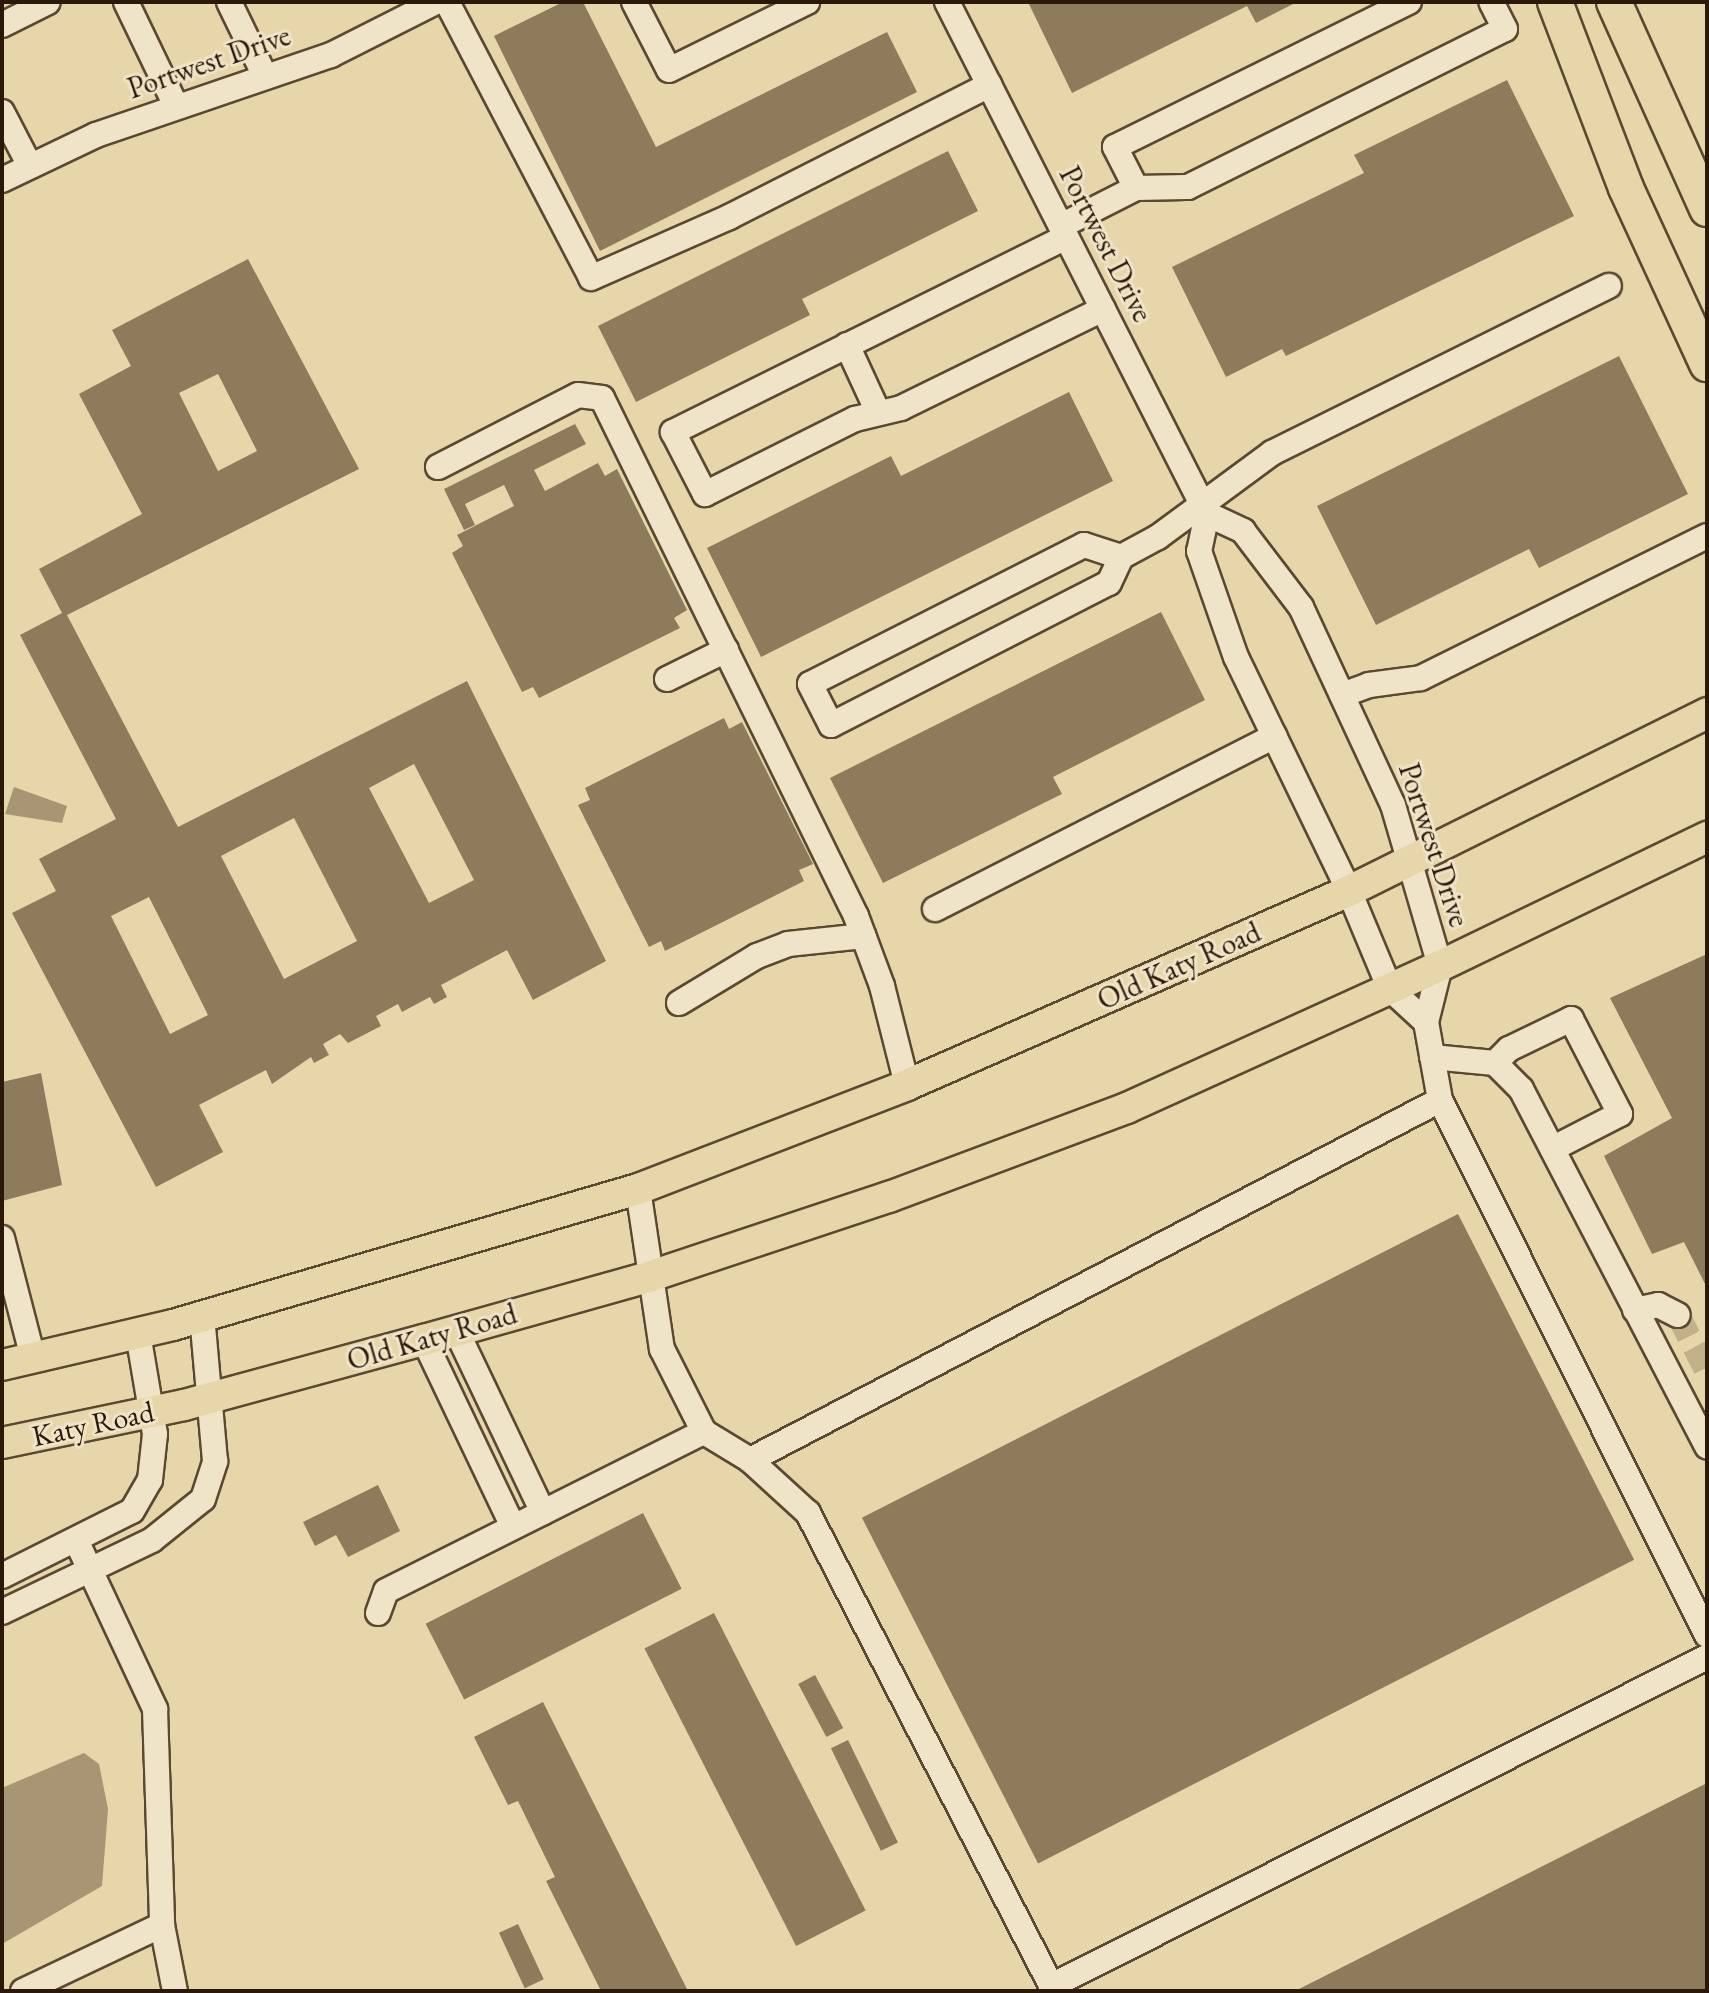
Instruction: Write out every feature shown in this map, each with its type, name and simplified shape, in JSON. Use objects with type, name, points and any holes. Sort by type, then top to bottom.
[{"type":"highway","points":[[1555,2],[1626,188],[1707,364]]},
{"type":"highway","points":[[1614,2],[1707,209]]},
{"type":"main road","name":"Old Katy Road","points":[[188,1320],[638,1189],[907,1085],[1349,891],[1707,713]]},
{"type":"main road","name":"Old Katy Road","points":[[184,1405],[651,1276],[889,1197],[1127,1108],[1440,966],[1707,837]]},
{"type":"main road","points":[[2,1365],[188,1320]]},
{"type":"main road","name":"Katy Road","points":[[2,1443],[184,1405]]},
{"type":"street","points":[[2,25],[48,2]]},
{"type":"street","points":[[126,2],[176,106]]},
{"type":"street","points":[[229,2],[265,76]]},
{"type":"street","name":"Portwest Drive","points":[[2,180],[176,106],[331,55],[436,2]]},
{"type":"street","points":[[447,2],[591,278],[729,217],[989,85]]},
{"type":"street","points":[[641,4],[669,70],[807,2]]},
{"type":"street","name":"Portwest Drive","points":[[947,2],[1204,510],[1243,531],[1301,607],[1393,805],[1407,863],[1440,966]]},
{"type":"street","points":[[1136,188],[1115,147],[1409,2]]},
{"type":"street","points":[[1103,309],[901,408],[878,412],[705,494],[673,432],[847,345],[1063,231],[1136,188],[1188,187],[1505,29],[1491,2]]},
{"type":"street","points":[[2,112],[30,166]]},
{"type":"street","points":[[1121,557],[1084,545],[810,684],[831,725],[1109,583],[1121,557],[1204,510],[1237,474],[1272,453],[1609,286]]},
{"type":"street","points":[[847,345],[878,412]]},
{"type":"street","points":[[438,467],[578,395],[602,398],[864,936],[907,1085]]},
{"type":"street","points":[[1204,510],[1199,551],[1236,657],[1349,891],[1390,989],[1426,1022]]},
{"type":"street","points":[[1342,695],[1369,685],[1421,678],[1707,536]]},
{"type":"street","points":[[667,679],[726,650]]},
{"type":"street","points":[[935,909],[1274,736]]},
{"type":"street","points":[[679,1003],[729,970],[788,944],[864,936]]},
{"type":"street","points":[[1440,966],[1426,1022],[1440,1100],[1707,1635]]},
{"type":"street","points":[[1495,1063],[1509,1049],[1571,1019],[1620,1114],[1552,1149]]},
{"type":"street","points":[[1432,1057],[1495,1063],[1521,1089],[1635,1310],[1699,1410],[1707,1446]]},
{"type":"street","points":[[750,1460],[1440,1100]]},
{"type":"street","points":[[638,1189],[662,1349],[704,1432],[750,1460],[808,1513],[1053,1988],[1707,1657]]},
{"type":"street","points":[[2,1238],[33,1358]]},
{"type":"street","points":[[1635,1310],[1658,1305],[1678,1315]]},
{"type":"street","points":[[2,1612],[91,1572],[152,1540],[203,1499],[215,1461],[213,1397],[188,1320]]},
{"type":"street","points":[[456,1330],[543,1512]]},
{"type":"street","points":[[2,1576],[132,1511],[150,1480],[151,1412],[138,1333]]},
{"type":"street","points":[[424,1340],[513,1527]]},
{"type":"street","points":[[378,1613],[386,1591],[470,1553],[513,1527],[704,1432]]},
{"type":"street","points":[[76,1540],[155,1709],[162,1925],[175,1991]]},
{"type":"street","points":[[23,1991],[162,1925]]},
{"type":"shaded area","points":[[14,787],[67,806],[62,823],[5,814]]},
{"type":"shaded area","points":[[84,1753],[99,1764],[108,1809],[102,1886],[2,1944],[2,1788]]},
{"type":"building","points":[[563,2],[583,2],[656,147],[887,32],[917,92],[600,251],[494,36]]},
{"type":"building","points":[[1028,2],[1297,2],[1256,23],[1247,6],[1072,93]]},
{"type":"building","points":[[1507,80],[1574,216],[1286,356],[1282,349],[1226,377],[1172,267],[1364,173],[1354,155]]},
{"type":"building","points":[[948,151],[978,211],[802,299],[810,315],[636,402],[598,326]]},
{"type":"building","points":[[248,259],[359,469],[67,615],[178,827],[467,681],[606,961],[533,1000],[507,950],[441,985],[447,997],[434,1004],[430,997],[402,1012],[398,1004],[376,1016],[381,1026],[348,1043],[340,1034],[323,1044],[329,1055],[314,1063],[311,1057],[272,1084],[266,1070],[199,1105],[223,1152],[156,1187],[12,913],[56,891],[39,859],[116,819],[20,635],[62,613],[39,569],[142,514],[79,394],[131,366],[112,330]],"holes":[[[218,374],[257,451],[218,471],[179,393]],[[414,764],[474,880],[429,903],[369,788]],[[294,818],[357,941],[284,979],[221,856]],[[149,897],[208,1015],[170,1034],[111,916]]]},
{"type":"building","points":[[1619,356],[1688,494],[1539,568],[1529,549],[1376,625],[1317,506]]},
{"type":"building","points":[[1069,392],[1113,481],[761,657],[707,548],[891,456],[901,476]]},
{"type":"building","points":[[575,424],[586,444],[534,470],[545,491],[598,463],[605,476],[617,469],[687,610],[674,618],[680,628],[539,698],[533,687],[522,692],[452,553],[463,546],[457,535],[514,506],[504,485],[465,504],[475,525],[464,530],[444,489]]},
{"type":"building","points":[[1161,612],[1205,700],[1053,777],[1062,794],[883,883],[830,778]]},
{"type":"building","points":[[724,718],[729,729],[742,722],[813,864],[799,870],[804,881],[665,951],[661,941],[649,947],[578,805],[590,800],[585,788]]},
{"type":"building","points":[[1707,954],[1707,1288],[1684,1242],[1652,1254],[1604,1156],[1672,1118],[1610,998]]},
{"type":"building","points":[[41,1073],[62,1185],[2,1201],[2,1082]]},
{"type":"building","points":[[1458,1214],[1634,1560],[1038,1863],[862,1518]]},
{"type":"building","points":[[378,1485],[400,1531],[348,1557],[336,1535],[315,1546],[303,1522]]},
{"type":"building","points":[[643,1513],[682,1589],[464,1700],[426,1624]]},
{"type":"building","points":[[714,1613],[866,1911],[796,1946],[645,1648]]},
{"type":"building","points":[[815,1675],[843,1728],[826,1737],[798,1684]]},
{"type":"building","points":[[543,1702],[688,1991],[601,1991],[546,1881],[555,1877],[518,1801],[508,1805],[474,1737]]},
{"type":"building","points":[[848,1740],[898,1842],[881,1851],[831,1748]]},
{"type":"building","points":[[1707,1783],[1707,1991],[1295,1991]]},
{"type":"building","points":[[518,1924],[544,1979],[525,1988],[499,1933]]},
{"type":"tunnel","points":[[1678,1315],[1707,1372]]}]
